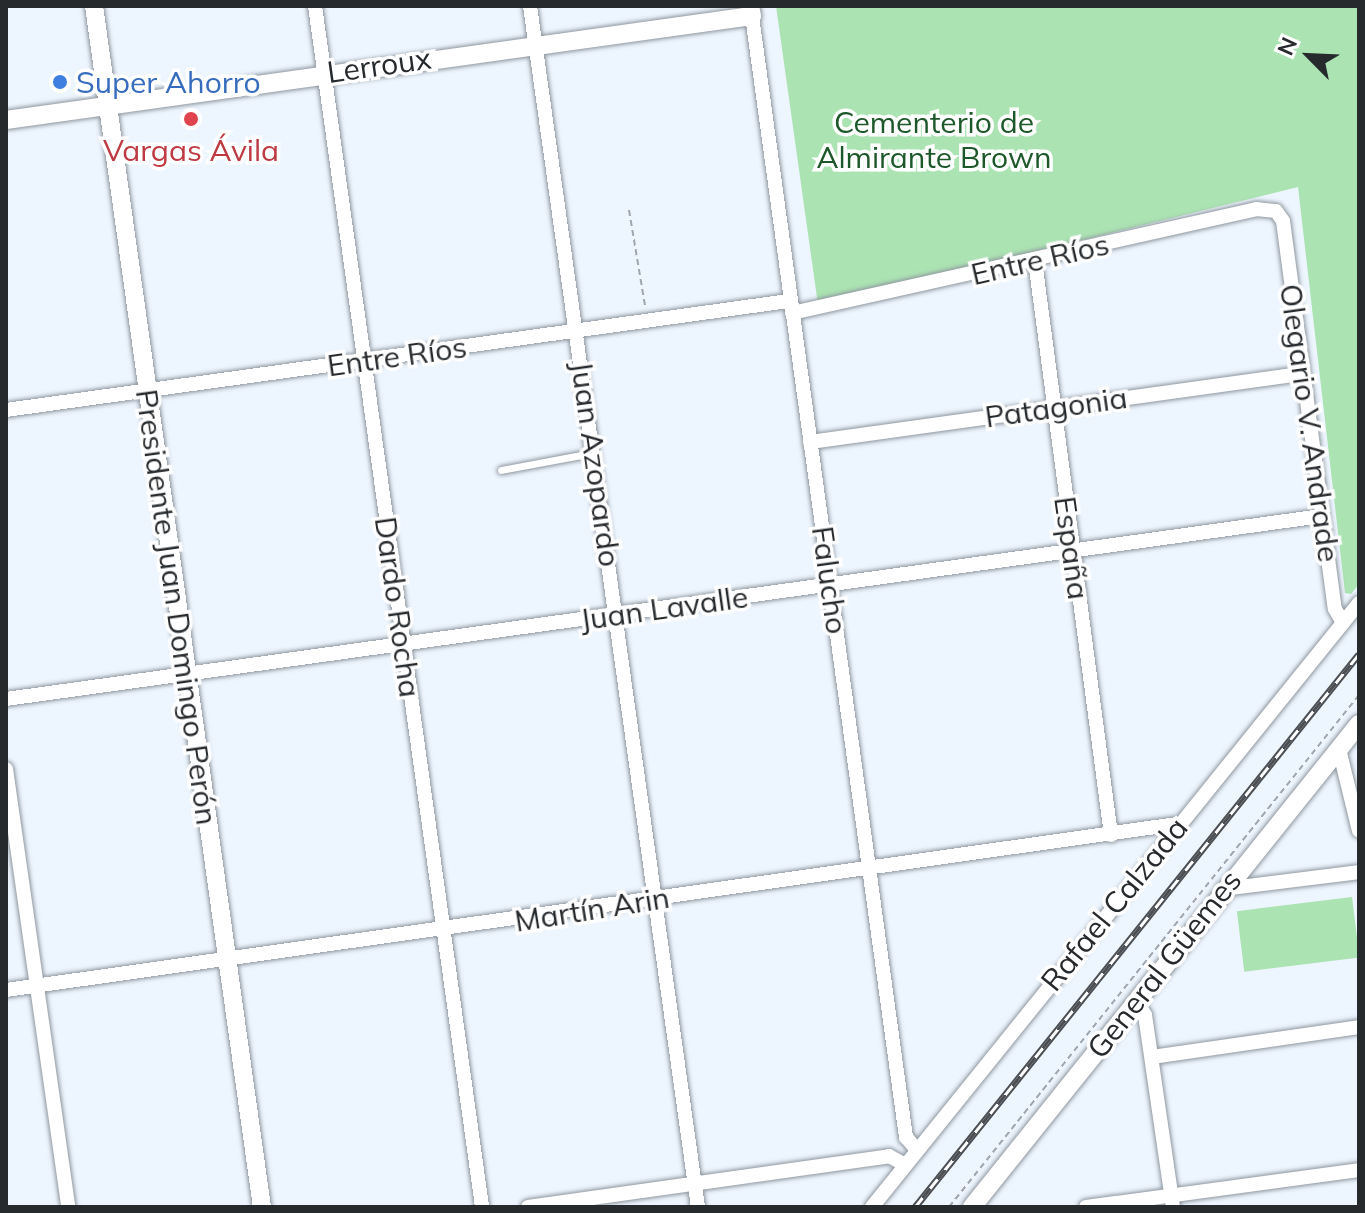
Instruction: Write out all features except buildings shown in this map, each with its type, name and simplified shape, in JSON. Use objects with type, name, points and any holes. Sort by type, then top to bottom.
[{"type":"street","name":"Presidente Juan Domingo Perón","points":[[94,6],[262,1207]]},
{"type":"street","name":"Dardo Rocha","points":[[315,6],[441,932],[482,1207]]},
{"type":"street","name":"Juan Azopardo","points":[[530,6],[698,1207]]},
{"type":"street","name":"Lerroux","points":[[6,120],[751,11]]},
{"type":"street","name":"Falucho","points":[[751,11],[906,1137],[917,1150]]},
{"type":"street","name":"Entre Ríos","points":[[6,410],[647,319],[790,307],[1035,261],[1256,209],[1276,211],[1283,221]]},
{"type":"street","name":"Olegario V. Andrade","points":[[1283,221],[1335,609],[1343,623]]},
{"type":"street","name":"España","points":[[1035,261],[1111,835]]},
{"type":"street","name":"Patagonia","points":[[810,442],[1302,374]]},
{"type":"street","name":"Juan Lavalle","points":[[6,699],[1322,516]]},
{"type":"street","name":"Rafael Calzada","points":[[872,1207],[1177,824],[1359,603]]},
{"type":"street","name":"General Güemes","points":[[972,1207],[1223,889],[1359,724]]},
{"type":"street","points":[[1339,749],[1359,831]]},
{"type":"street","points":[[6,769],[68,1207]]},
{"type":"street","name":"Martín Arin","points":[[6,990],[441,932],[1177,824]]},
{"type":"street","points":[[1223,889],[1359,872]]},
{"type":"street","points":[[1135,1000],[1145,1015],[1172,1201]]},
{"type":"street","points":[[1152,1057],[1359,1027]]},
{"type":"street","points":[[528,1207],[889,1156],[905,1165]]},
{"type":"street","points":[[1086,1207],[1172,1201],[1359,1170]]},
{"type":"lane","points":[[501,470],[594,452]]},
{"type":"path","points":[[629,210],[647,319]]},
{"type":"path","points":[[949,1207],[1359,695]]},
{"type":"green space","name":"Cementerio de Almirante Brown","points":[[776,6],[1359,6],[1359,584],[1351,594],[1345,593],[1298,187],[818,305]]},
{"type":"green space","points":[[1352,897],[1359,958],[1244,972],[1237,911]]},
{"type":"railway","points":[[915,1207],[1359,654]]},
{"type":"place","name":"Super Ahorro","points":[[60,82]]},
{"type":"place","name":"Vargas Ávila","points":[[191,119]]}]
